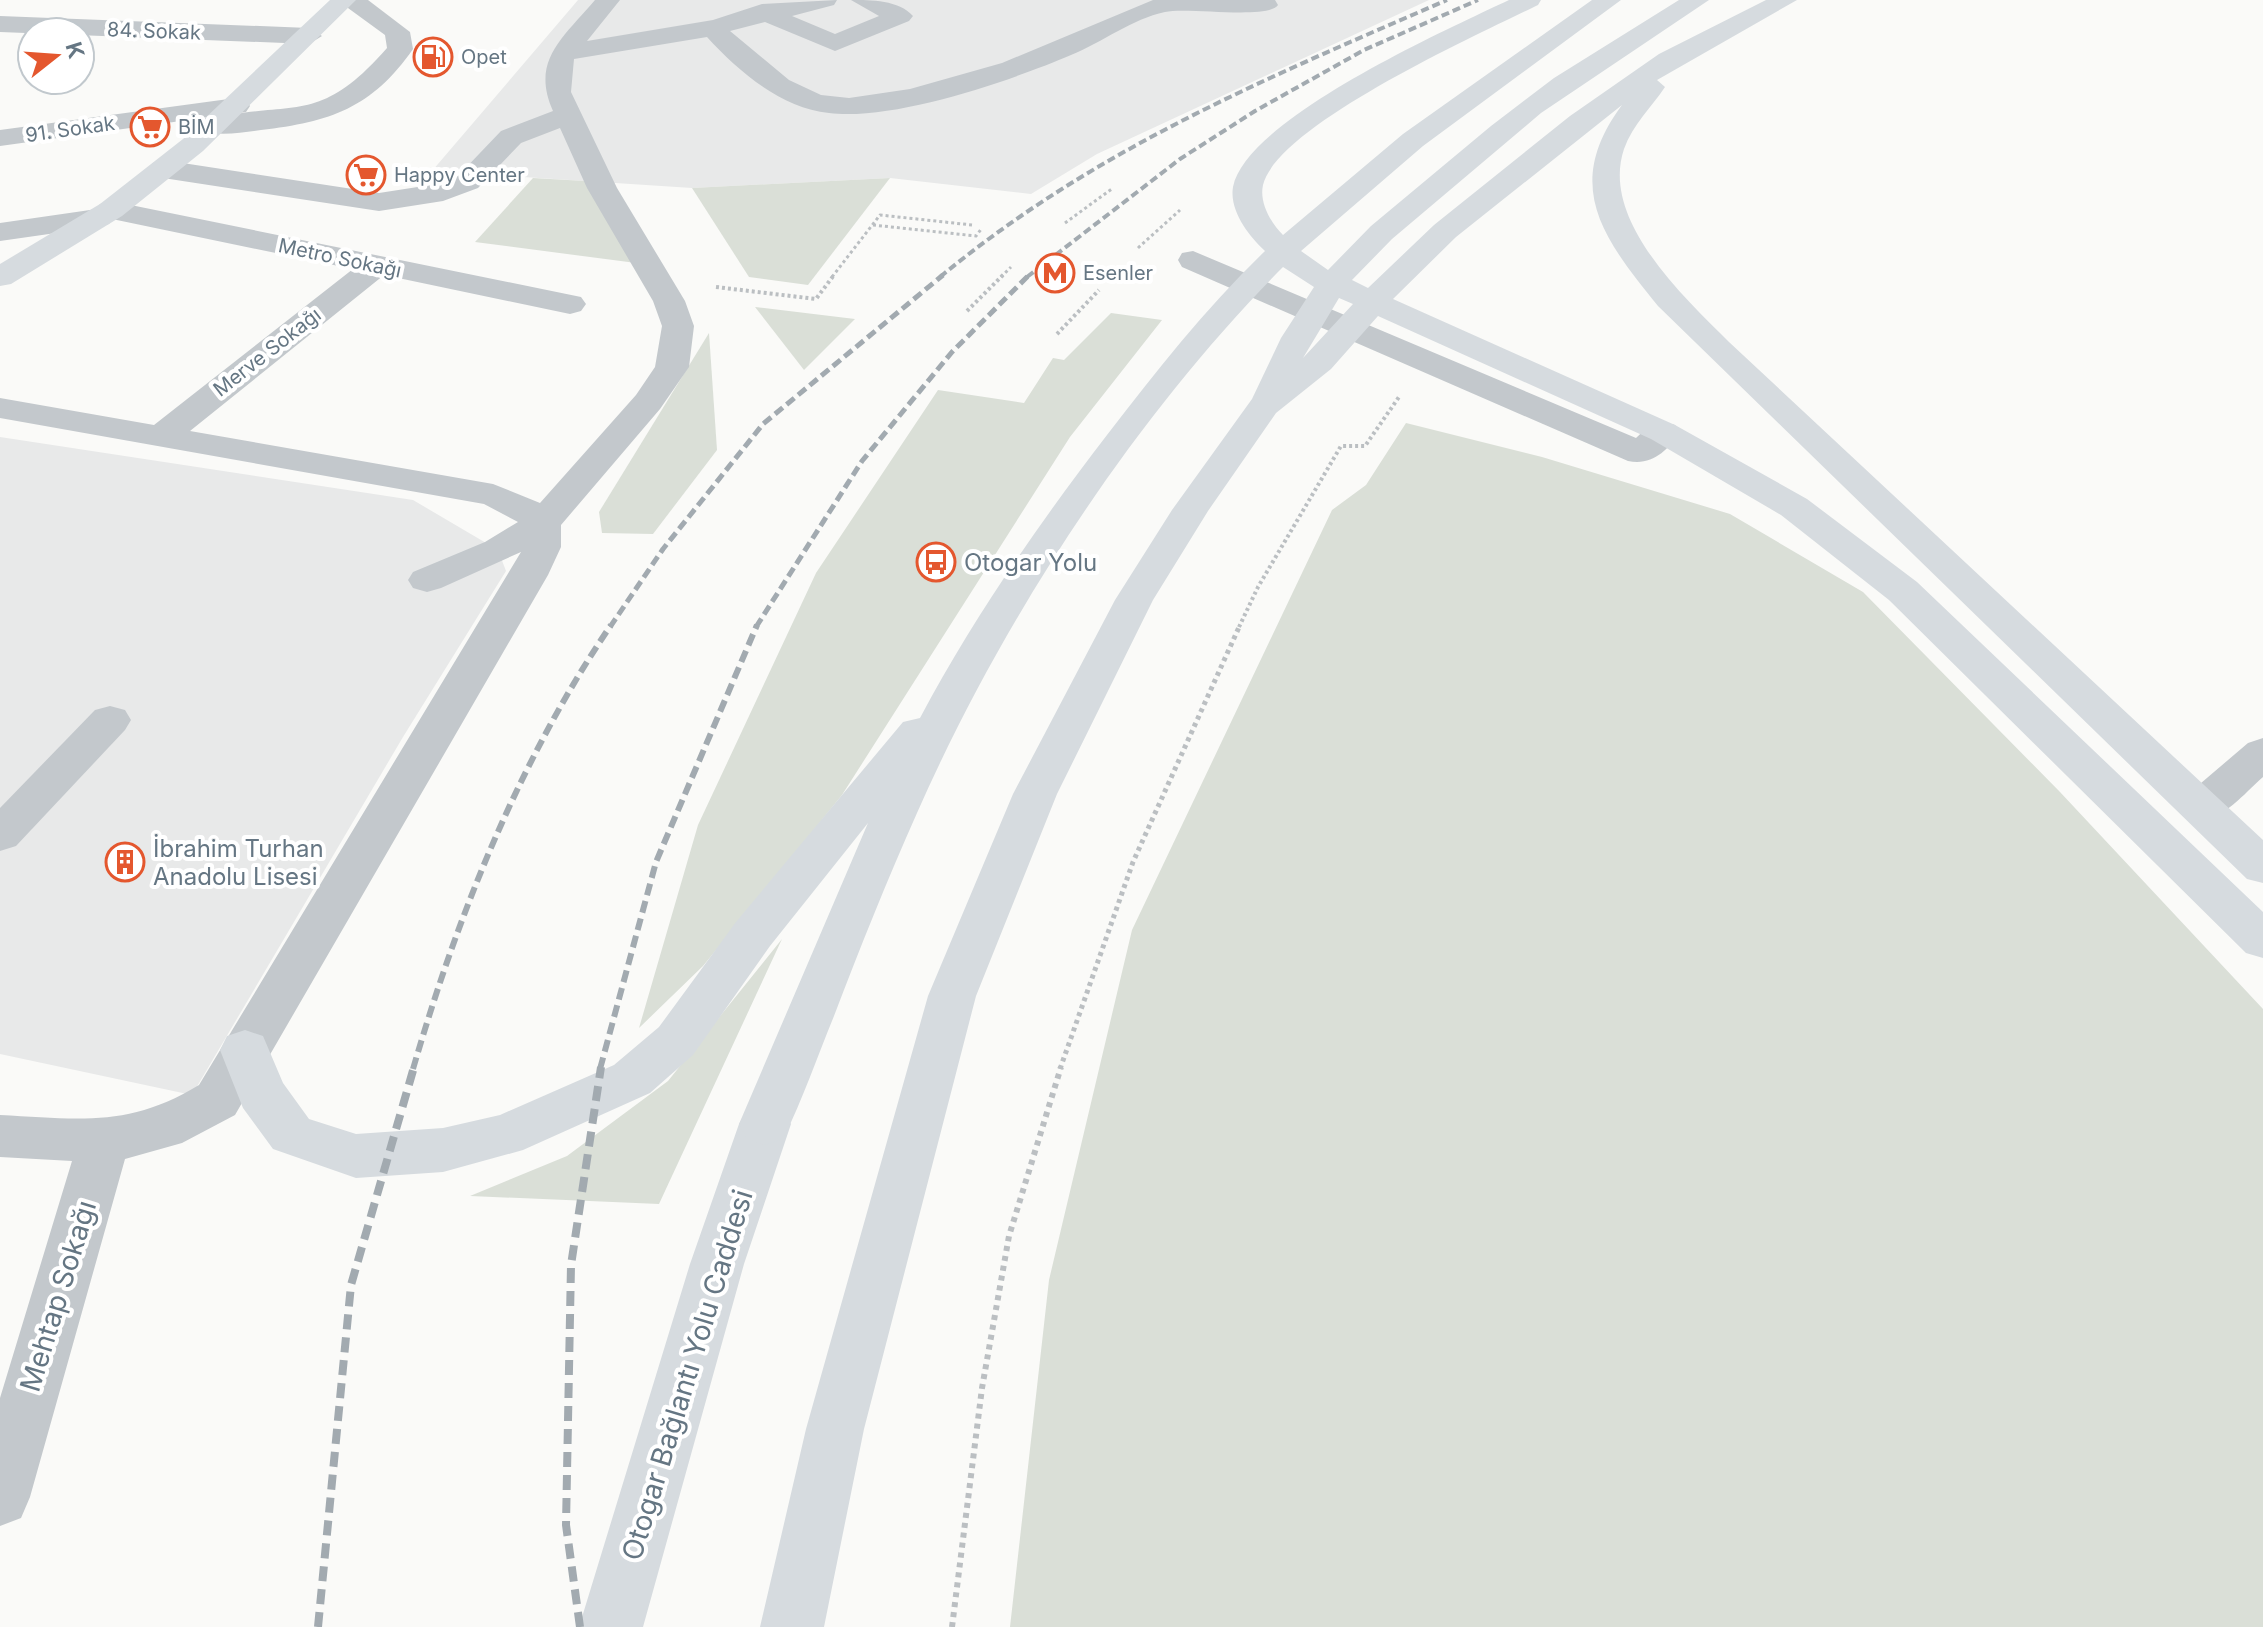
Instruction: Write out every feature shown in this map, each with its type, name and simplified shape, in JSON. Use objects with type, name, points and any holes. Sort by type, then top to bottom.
[{"type":"main road","points":[[0,277],[104,214],[163,169],[216,126],[346,0]]},
{"type":"main road","points":[[1529,0],[1359,89],[1282,138],[1255,166],[1248,195],[1251,214],[1276,246],[1314,275],[1663,432],[1794,507],[1903,591],[2057,744],[2142,821],[2263,940]]},
{"type":"main road","points":[[245,1050],[261,1093],[291,1134],[356,1156],[443,1150],[505,1135],[632,1079],[676,1041],[770,912],[900,750],[956,692],[1042,548],[1173,370],[1232,301],[1360,183],[1430,127],[1491,79],[1609,0]]},
{"type":"main road","points":[[792,1627],[835,1429],[952,996],[1035,794],[1134,600],[1190,510],[1264,406],[1287,355],[1316,307],[1361,251],[1487,139],[1598,60],[1697,0]]},
{"type":"main road","points":[[1264,406],[1319,362],[1393,279],[1445,231],[1580,122],[1668,60],[1785,0]]},
{"type":"main road","points":[[1706,42],[1660,79],[1630,110],[1612,141],[1606,189],[1636,254],[1692,322],[1741,371],[2263,867]]},
{"type":"main road","name":"Otogar Bağlantı Yolu Caddesi","points":[[611,1627],[717,1264],[765,1124],[888,827],[956,692]]},
{"type":"main road","points":[[2142,821],[2202,806]]},
{"type":"street","points":[[216,126],[282,119],[343,104],[377,77],[400,49],[397,32],[369,10],[346,0]]},
{"type":"street","points":[[427,580],[498,550],[542,523],[648,402],[672,367],[678,326],[655,272],[602,188],[566,116],[558,92],[558,67],[564,53],[608,0]]},
{"type":"street","points":[[749,0],[745,5],[835,43],[900,16],[863,0]]},
{"type":"street","points":[[564,53],[713,28],[772,16],[825,0]]},
{"type":"street","points":[[713,28],[736,56],[800,95],[825,105],[851,106],[978,79],[1062,50],[1148,10],[1169,4],[1266,5]]},
{"type":"street","name":"84. Sokak","points":[[96,29],[309,36]]},
{"type":"street","name":"91. Sokak","points":[[0,138],[236,106]]},
{"type":"street","points":[[163,169],[379,202],[412,199],[468,182],[511,137],[566,116]]},
{"type":"street","points":[[0,232],[104,214]]},
{"type":"street","name":"Metro Sokağı","points":[[104,214],[570,304]]},
{"type":"street","points":[[1193,260],[1641,453],[1663,432]]},
{"type":"street","name":"Merve Sokağı","points":[[159,438],[376,266]]},
{"type":"street","points":[[0,408],[493,495],[523,508],[542,523]]},
{"type":"street","points":[[0,1136],[104,1141],[152,1135],[187,1121],[217,1100],[529,575],[542,547],[542,523]]},
{"type":"street","points":[[0,835],[110,720]]},
{"type":"street","points":[[2202,806],[2263,753]]},
{"type":"street","name":"Mehtap Sokağı","points":[[0,1497],[14,1401],[104,1141]]},
{"type":"path","points":[[1065,223],[1113,188]]},
{"type":"path","points":[[905,218],[972,225]]},
{"type":"path","points":[[873,225],[976,236],[982,228]]},
{"type":"path","points":[[967,311],[1011,267]]},
{"type":"path","points":[[1057,334],[1099,290]]},
{"type":"path","points":[[952,1627],[982,1388],[1009,1236],[1052,1093],[1133,862],[1199,710],[1265,575],[1341,446],[1365,446],[1425,360]]},
{"type":"shaded area","points":[[578,0],[1429,0],[1097,154],[1031,194],[890,178],[692,188],[432,171]]},
{"type":"shaded area","points":[[533,178],[585,181],[636,263],[475,242]]},
{"type":"shaded area","points":[[890,178],[808,285],[749,277],[692,188]]},
{"type":"shaded area","points":[[755,307],[855,319],[804,370]]},
{"type":"shaded area","points":[[1111,313],[1162,320],[1070,437],[842,795],[703,966],[639,1028],[698,825],[816,573],[938,390],[1024,403],[1053,358],[1064,360]]},
{"type":"shaded area","points":[[709,333],[717,450],[653,534],[602,533],[599,512]]},
{"type":"shaded area","points":[[1406,423],[1542,457],[1730,514],[1863,592],[2060,792],[2263,1009],[2263,1627],[1010,1627],[1049,1280],[1132,930],[1332,510],[1366,485]]},
{"type":"shaded area","points":[[0,437],[413,500],[498,550],[506,571],[403,737],[192,1095],[0,1054]]},
{"type":"shaded area","points":[[782,939],[659,1204],[470,1196],[567,1156],[668,1081]]},
{"type":"railway","points":[[940,277],[1059,191],[1183,120],[1447,0]]},
{"type":"railway","points":[[1027,277],[1180,159],[1255,111],[1364,50],[1478,0]]},
{"type":"railway","points":[[610,627],[663,549],[763,424],[943,275]]},
{"type":"railway","points":[[756,626],[862,461],[952,352],[1027,277]]},
{"type":"railway","points":[[413,1069],[450,953],[495,839],[548,729],[611,625]]},
{"type":"railway","points":[[600,1069],[656,862],[756,626]]},
{"type":"railway","points":[[318,1627],[351,1285],[414,1067]]},
{"type":"railway","points":[[580,1627],[566,1525],[571,1265],[601,1067]]},
{"type":"place","name":"Opet","points":[[433,57]]},
{"type":"place","name":"BİM","points":[[150,127]]},
{"type":"place","name":"Happy Center","points":[[366,175]]},
{"type":"place","name":"Esenler","points":[[1055,273]]},
{"type":"place","name":"Otogar Yolu","points":[[936,562]]},
{"type":"place","name":"İbrahim Turhan Anadolu Lisesi","points":[[125,862]]}]
